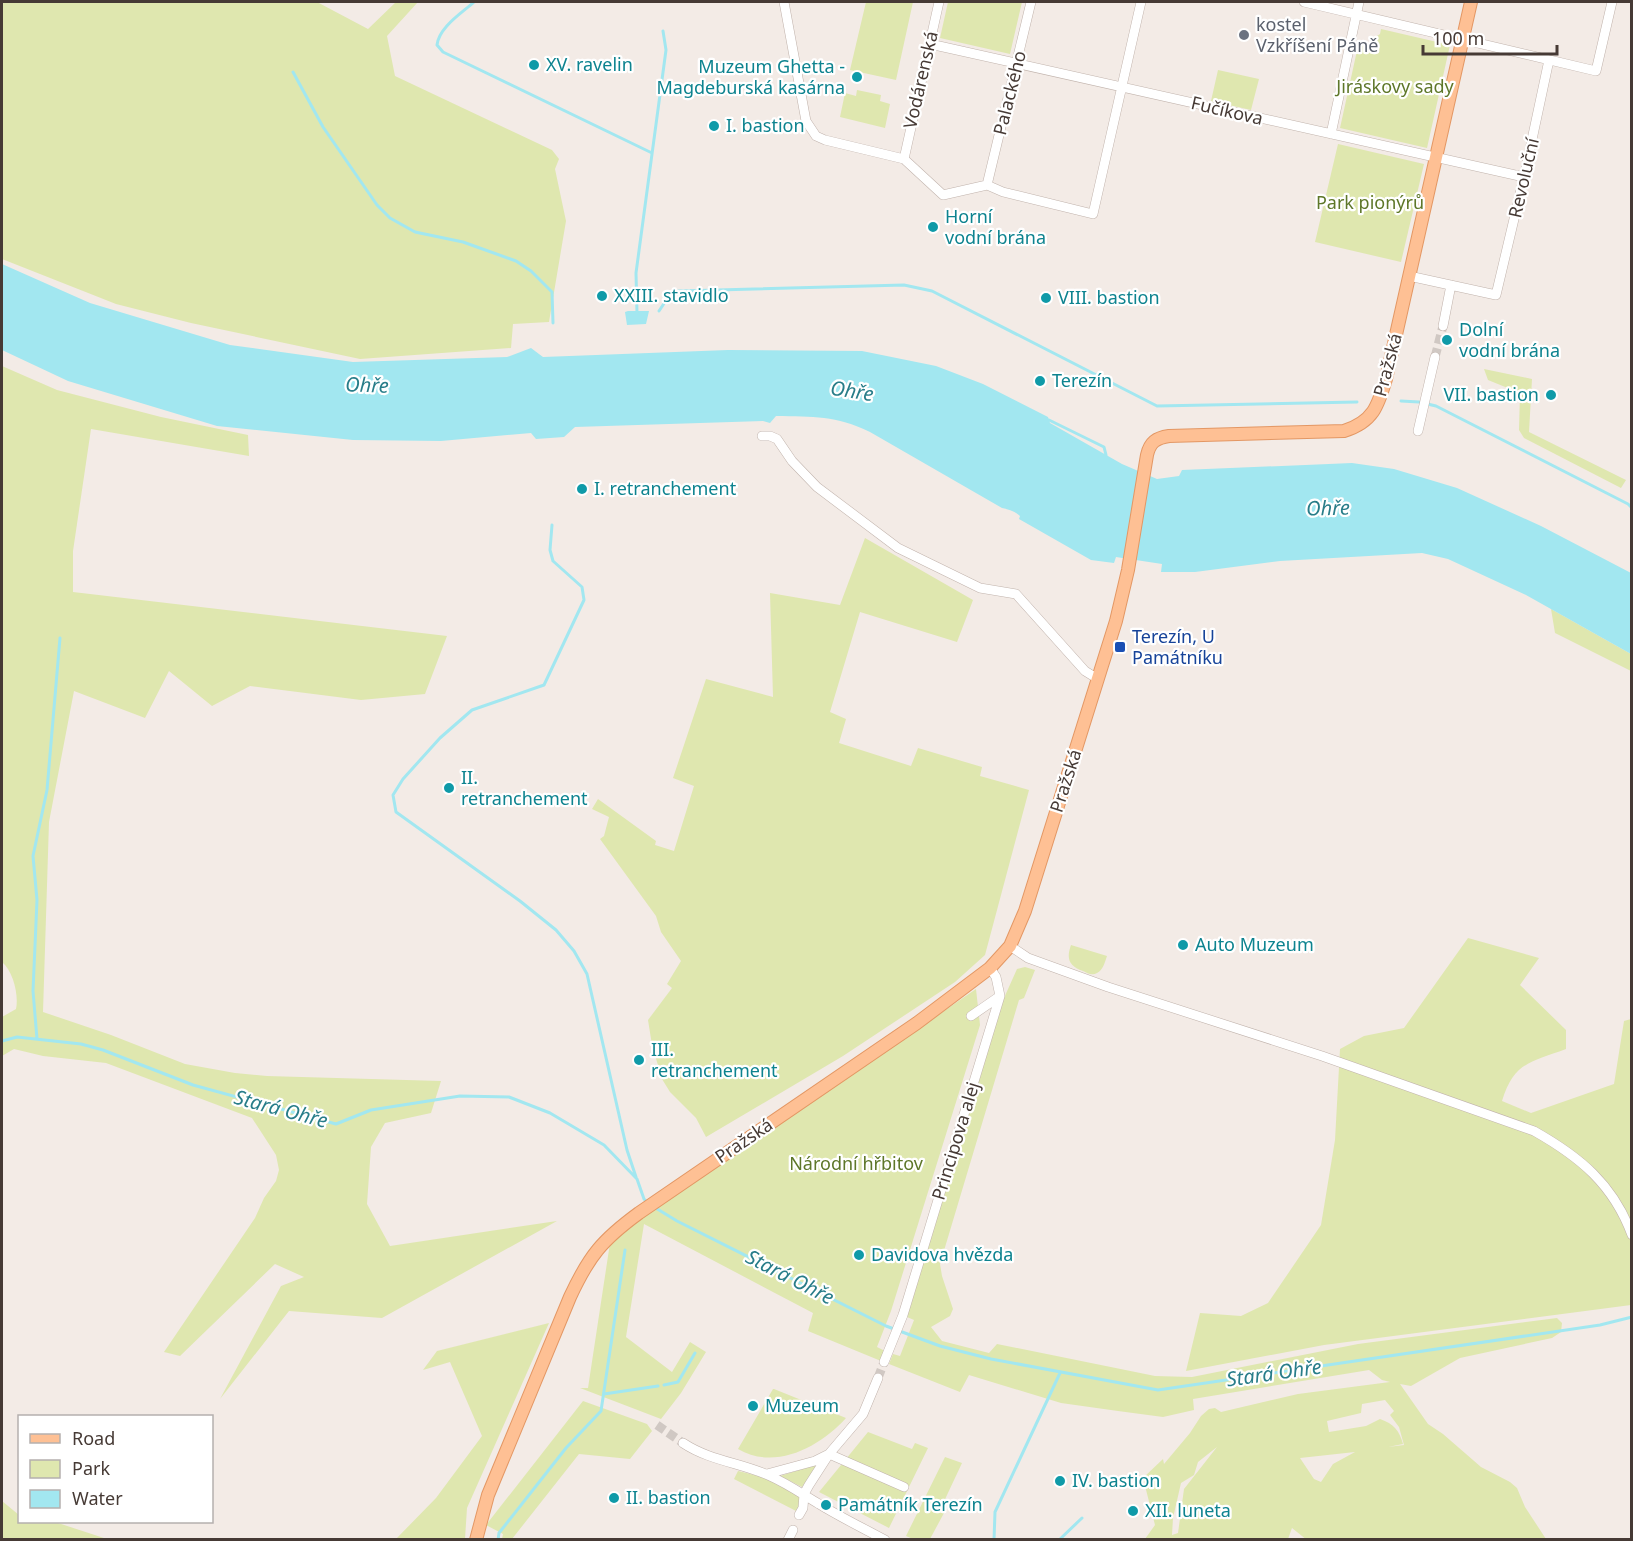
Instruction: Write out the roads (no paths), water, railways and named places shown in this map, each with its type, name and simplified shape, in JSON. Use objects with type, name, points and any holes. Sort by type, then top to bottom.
[{"type":"main road","name":"Pražská","points":[[476,1539],[488,1495],[579,1276],[607,1237],[916,1023],[990,968],[1010,946],[1025,911],[1118,612],[1128,570],[1148,448],[1156,439],[1169,435],[1344,430],[1363,423],[1373,414],[1383,390],[1472,2]]},
{"type":"street","points":[[784,2],[806,121],[816,136],[904,159],[943,195],[987,185],[1003,192],[1093,214],[1141,2]]},
{"type":"street","name":"Vodárenská","points":[[904,159],[939,2]]},
{"type":"street","name":"Palackého","points":[[987,185],[1031,2]]},
{"type":"street","points":[[1304,2],[1596,71],[1612,2]]},
{"type":"street","points":[[1331,134],[1359,2]]},
{"type":"street","name":"Fučíkova","points":[[930,44],[1524,177]]},
{"type":"street","name":"Revoluční","points":[[1451,285],[1496,295],[1549,60]]},
{"type":"street","points":[[1410,276],[1451,285],[1443,326]]},
{"type":"street","points":[[1418,431],[1435,357]]},
{"type":"street","points":[[762,436],[777,439],[792,461],[817,487],[898,548],[980,588],[1016,594],[1085,671],[1098,679]]},
{"type":"street","points":[[1010,946],[1028,958],[1108,987],[1322,1056],[1534,1131],[1556,1143],[1592,1170],[1618,1206],[1632,1235]]},
{"type":"street","points":[[971,1016],[1000,996],[996,977],[990,968]]},
{"type":"street","name":"Principova alej","points":[[884,1362],[903,1315],[1000,996]]},
{"type":"street","points":[[799,1515],[803,1508],[804,1494],[829,1454],[863,1414],[878,1378]]},
{"type":"street","points":[[683,1443],[693,1450],[766,1474],[804,1494],[817,1504],[885,1539]]},
{"type":"street","points":[[766,1474],[815,1461],[829,1454]]},
{"type":"street","points":[[829,1454],[904,1487]]},
{"type":"street","points":[[788,1539],[793,1530]]},
{"type":"water","name":"Ohře","points":[[2,264],[90,303],[230,345],[353,362],[507,357],[531,348],[543,357],[728,350],[862,351],[936,366],[983,384],[1048,417],[1050,423],[1122,464],[1157,479],[1179,476],[1182,470],[1352,463],[1394,469],[1457,488],[1541,526],[1631,573],[1631,654],[1526,595],[1448,559],[1422,553],[1280,561],[1195,572],[1161,572],[1162,564],[1116,557],[1114,563],[1091,560],[1019,519],[1020,516],[1016,513],[1002,508],[870,432],[835,420],[776,416],[770,423],[763,421],[575,427],[564,437],[536,439],[531,433],[441,441],[353,440],[217,426],[68,381],[2,350]]},
{"type":"water","points":[[649,311],[646,324],[627,325],[625,312]]},
{"type":"waterway","points":[[474,2],[442,32],[437,45],[443,52],[652,153]]},
{"type":"waterway","points":[[637,313],[636,273],[666,50],[663,31]]},
{"type":"waterway","points":[[293,72],[323,127],[377,205],[390,218],[415,232],[463,242],[516,261],[531,271],[552,292],[553,323]]},
{"type":"waterway","points":[[659,311],[671,293],[679,291],[904,285],[932,291],[1157,406],[1357,402]]},
{"type":"waterway","points":[[1401,401],[1436,406],[1632,508]]},
{"type":"waterway","points":[[1049,420],[1104,447],[1106,455]]},
{"type":"waterway","points":[[552,525],[550,550],[553,561],[582,587],[584,600],[544,685],[472,710],[440,738],[403,779],[393,795],[396,812],[520,901],[556,930],[574,951],[587,974],[627,1150],[636,1177]]},
{"type":"waterway","points":[[37,1039],[33,991],[37,900],[33,856],[47,790],[60,638]]},
{"type":"waterway","name":"Stará Ohře","points":[[2,1041],[17,1037],[81,1044],[103,1050],[193,1085],[336,1124],[371,1110],[460,1096],[509,1097],[550,1113],[604,1145],[637,1179],[644,1199],[648,1203]]},
{"type":"waterway","name":"Stará Ohře","points":[[654,1207],[677,1221],[886,1326],[940,1346],[991,1359],[1158,1390],[1600,1325],[1632,1317]]},
{"type":"waterway","points":[[498,1540],[499,1533],[566,1448],[601,1411],[625,1250]]},
{"type":"waterway","points":[[664,1385],[678,1382],[695,1353]]},
{"type":"waterway","points":[[994,1540],[995,1512],[1060,1373]]},
{"type":"waterway","points":[[604,1394],[658,1386]]},
{"type":"waterway","points":[[1059,1540],[1082,1518]]},
{"type":"tunnel","points":[[1435,357],[1443,326]]},
{"type":"tunnel","points":[[878,1378],[884,1362]]},
{"type":"tunnel","points":[[657,1425],[683,1443]]},
{"type":"place","name":"kostel Vzkříšení Páně","points":[[1244,35]]},
{"type":"place","name":"XV. ravelin","points":[[534,65]]},
{"type":"place","name":"Muzeum Ghetta - Magdeburská kasárna","points":[[857,77]]},
{"type":"place","name":"I. bastion","points":[[714,126]]},
{"type":"place","name":"Horní vodní brána","points":[[933,227]]},
{"type":"place","name":"XXIII. stavidlo","points":[[602,296]]},
{"type":"place","name":"VIII. bastion","points":[[1046,298]]},
{"type":"place","name":"Dolní vodní brána","points":[[1447,340]]},
{"type":"place","name":"Terezín","points":[[1040,381]]},
{"type":"place","name":"VII. bastion","points":[[1551,395]]},
{"type":"place","name":"I. retranchement","points":[[582,489]]},
{"type":"place","name":"Terezín, U Památníku","points":[[1120,647]]},
{"type":"place","name":"II. retranchement","points":[[449,788]]},
{"type":"place","name":"Auto Muzeum","points":[[1183,945]]},
{"type":"place","name":"III. retranchement","points":[[639,1060]]},
{"type":"place","name":"Davidova hvězda","points":[[859,1255]]},
{"type":"place","name":"Muzeum","points":[[753,1406]]},
{"type":"place","name":"IV. bastion","points":[[1060,1481]]},
{"type":"place","name":"II. bastion","points":[[614,1498]]},
{"type":"place","name":"Památník Terezín","points":[[826,1505]]},
{"type":"place","name":"XII. luneta","points":[[1133,1511]]},
{"type":"park label","name":"Jiráskovy sady","points":[[1395,87]]},
{"type":"park label","name":"Park pionýrů","points":[[1370,203]]},
{"type":"park label","name":"Národní hřbitov","points":[[856,1164]]}]
